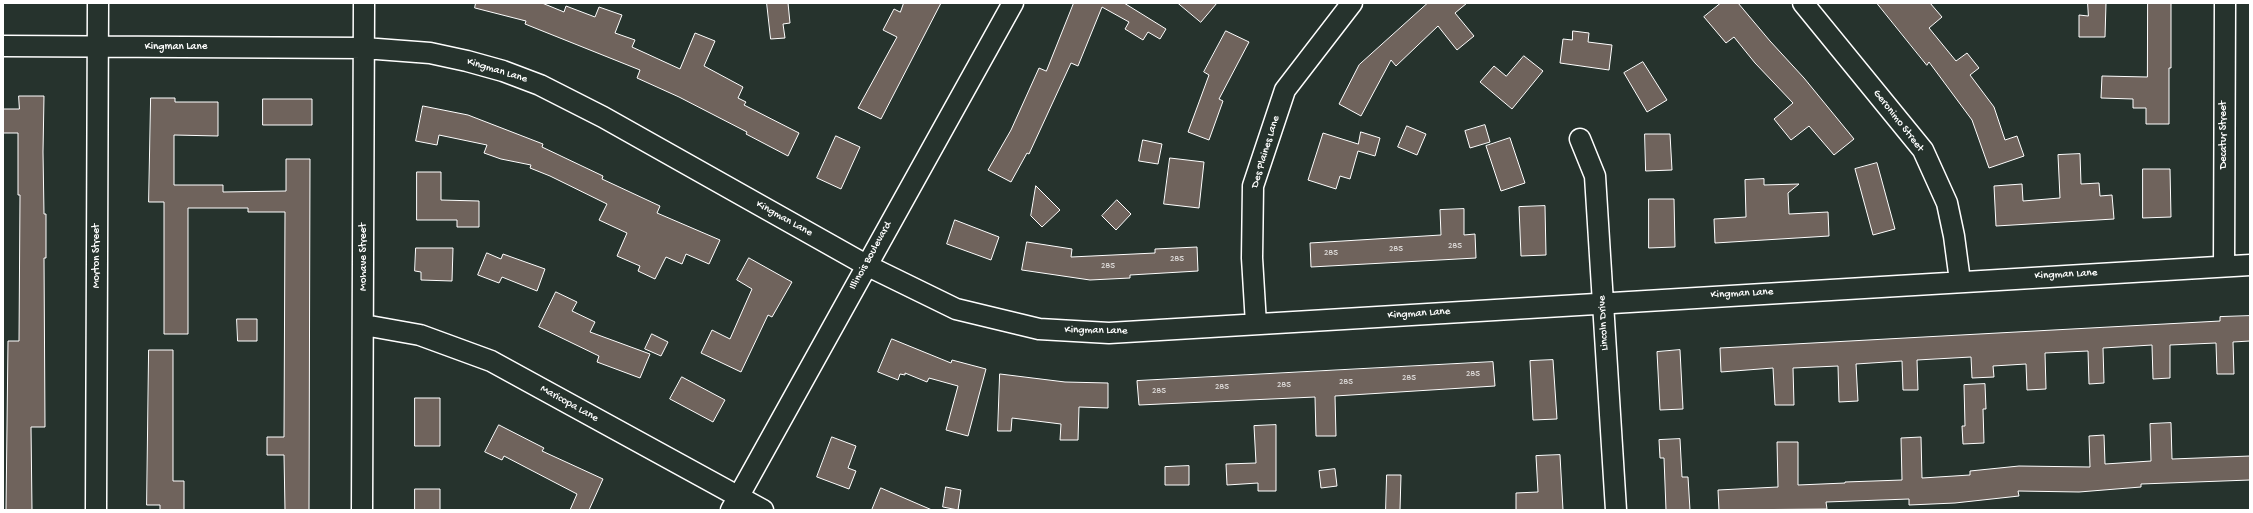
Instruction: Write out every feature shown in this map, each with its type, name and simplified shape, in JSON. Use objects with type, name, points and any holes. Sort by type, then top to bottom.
[{"type":"street","name":"Morton Street","points":[[96,510],[98,3]]},
{"type":"street","name":"Mohave Street","points":[[362,510],[364,324],[364,3]]},
{"type":"street","name":"Illinois Boulevard","points":[[735,503],[1013,3]]},
{"type":"street","name":"Des Plaines Lane","points":[[1256,324],[1252,258],[1254,186],[1285,90],[1352,3]]},
{"type":"street","name":"Geronimo Street","points":[[1803,3],[1923,150],[1947,203],[1954,236],[1960,281]]},
{"type":"street","name":"Decatur Street","points":[[2224,266],[2225,3]]},
{"type":"street","name":"Kingman Lane","points":[[3,46],[364,48],[430,53],[502,71],[540,85],[603,118],[866,265],[956,309],[1039,329],[1109,334],[2250,264]]},
{"type":"street","name":"Lincoln Drive","points":[[1580,139],[1595,176],[1616,510]]},
{"type":"street","name":"Maricopa Lane","points":[[364,324],[420,335],[490,360],[735,503],[763,510]]},
{"type":"building","points":[[476,3],[542,3],[564,12],[566,6],[595,17],[599,7],[622,15],[615,33],[635,40],[632,47],[680,69],[695,33],[715,41],[704,66],[743,87],[738,98],[746,102],[744,105],[799,133],[788,156],[746,134],[747,132],[679,97],[637,78],[640,70],[525,24],[526,21],[475,8]]},
{"type":"building","points":[[767,3],[788,3],[790,23],[783,24],[785,38],[771,39]]},
{"type":"building","points":[[904,3],[941,3],[881,119],[858,108],[897,37],[883,30],[894,9],[900,12]]},
{"type":"building","points":[[1074,3],[1124,3],[1166,29],[1160,39],[1148,32],[1143,40],[1125,29],[1129,22],[1102,7],[1078,66],[1071,63],[1029,154],[1027,153],[1011,182],[988,170],[1011,130],[1039,68],[1046,71]]},
{"type":"building","points":[[1178,3],[1217,3],[1201,22]]},
{"type":"building","points":[[1428,3],[1467,3],[1455,13],[1474,36],[1457,50],[1438,26],[1396,66],[1391,60],[1361,116],[1339,104],[1359,65]]},
{"type":"building","points":[[1721,3],[1738,3],[1804,78],[1854,139],[1834,155],[1809,126],[1791,140],[1774,119],[1793,103],[1755,63],[1734,37],[1726,43],[1704,17]]},
{"type":"building","points":[[1877,3],[1930,3],[1942,17],[1929,28],[1956,61],[1967,53],[1979,68],[1970,75],[1994,107],[2005,140],[2017,136],[2024,156],[1989,168],[1972,120],[1929,62],[1927,65]]},
{"type":"building","points":[[2088,3],[2106,3],[2105,37],[2079,37],[2079,15],[2088,16]]},
{"type":"building","points":[[2148,3],[2171,3],[2169,124],[2146,124],[2146,108],[2133,108],[2133,99],[2101,98],[2102,76],[2147,77]]},
{"type":"building","points":[[1226,31],[1249,42],[1219,99],[1223,101],[1209,140],[1188,132],[1209,75],[1204,72]]},
{"type":"building","points":[[1573,31],[1589,33],[1588,42],[1612,45],[1609,70],[1560,63],[1563,39],[1572,40]]},
{"type":"building","points":[[1524,56],[1543,71],[1512,109],[1480,82],[1494,66],[1506,76]]},
{"type":"building","points":[[1643,62],[1667,100],[1647,112],[1624,73]]},
{"type":"building","points":[[19,96],[44,96],[44,214],[46,214],[46,258],[44,258],[45,427],[31,427],[32,510],[6,510],[8,341],[19,341],[20,195],[18,195],[18,133],[3,133],[3,109],[19,109]]},
{"type":"building","points":[[151,98],[175,98],[175,102],[218,102],[218,136],[174,135],[174,185],[223,185],[223,192],[286,191],[286,159],[310,159],[309,510],[285,510],[284,455],[267,455],[267,437],[284,437],[285,212],[248,212],[248,208],[188,208],[188,334],[164,334],[164,202],[149,202]]},
{"type":"building","points":[[263,99],[312,99],[312,125],[263,125]]},
{"type":"building","points":[[423,106],[468,115],[543,144],[542,147],[603,176],[602,179],[660,206],[657,213],[720,240],[709,264],[686,254],[682,264],[666,257],[655,279],[638,271],[640,266],[617,256],[627,233],[599,220],[607,204],[550,176],[530,168],[531,165],[501,159],[484,153],[487,145],[439,135],[437,145],[416,141]]},
{"type":"building","points":[[1485,125],[1490,142],[1470,148],[1465,131]]},
{"type":"building","points":[[1407,126],[1426,134],[1417,155],[1398,147]]},
{"type":"building","points":[[1361,132],[1380,138],[1375,156],[1358,151],[1350,179],[1340,176],[1336,189],[1308,180],[1323,133],[1358,144]]},
{"type":"building","points":[[1645,134],[1670,134],[1672,170],[1646,171]]},
{"type":"building","points":[[836,136],[860,147],[841,189],[817,178]]},
{"type":"building","points":[[1510,138],[1525,183],[1501,191],[1486,146]]},
{"type":"building","points":[[1143,140],[1162,144],[1158,164],[1139,161]]},
{"type":"building","points":[[2080,154],[2081,184],[2099,183],[2100,196],[2112,195],[2114,219],[1996,226],[1994,186],[2022,184],[2023,201],[2060,198],[2058,155]]},
{"type":"building","points":[[1170,158],[1204,162],[1199,208],[1164,204]]},
{"type":"building","points":[[1877,163],[1895,229],[1873,235],[1855,169]]},
{"type":"building","points":[[2143,169],[2170,169],[2171,217],[2143,218]]},
{"type":"building","points":[[417,172],[441,172],[441,200],[479,201],[479,227],[457,227],[457,220],[417,220]]},
{"type":"building","points":[[1764,179],[1764,185],[1799,184],[1788,193],[1789,214],[1828,212],[1829,236],[1715,243],[1714,219],[1746,217],[1745,180]]},
{"type":"building","points":[[1036,186],[1060,210],[1042,227],[1031,216]]},
{"type":"building","points":[[1649,199],[1674,199],[1675,247],[1649,248]]},
{"type":"building","points":[[1117,200],[1131,214],[1116,230],[1102,216]]},
{"type":"building","points":[[1545,206],[1546,255],[1521,256],[1519,207]]},
{"type":"building","points":[[1464,209],[1464,235],[1475,234],[1476,258],[1311,267],[1310,243],[1441,235],[1440,210]]},
{"type":"building","points":[[955,220],[999,237],[991,260],[947,244]]},
{"type":"building","points":[[1027,242],[1072,249],[1071,257],[1155,253],[1155,249],[1197,247],[1198,271],[1130,275],[1130,278],[1090,280],[1022,270]]},
{"type":"building","points":[[416,248],[453,248],[452,281],[421,280],[421,272],[415,271]]},
{"type":"building","points":[[487,253],[501,259],[503,254],[545,269],[537,291],[502,277],[499,283],[478,275]]},
{"type":"building","points":[[749,258],[792,282],[772,317],[768,315],[741,372],[701,353],[712,330],[730,339],[752,289],[737,280]]},
{"type":"building","points":[[556,292],[577,302],[572,311],[595,322],[590,332],[650,354],[640,378],[597,362],[599,356],[539,327]]},
{"type":"building","points":[[2250,316],[2250,341],[2233,342],[2234,374],[2217,374],[2216,343],[2170,345],[2170,378],[2153,379],[2152,345],[2103,348],[2104,383],[2089,384],[2088,351],[2045,353],[2046,389],[2027,390],[2026,364],[1993,366],[1994,377],[1972,378],[1971,357],[1917,360],[1918,390],[1903,390],[1902,361],[1856,364],[1858,401],[1839,402],[1838,366],[1793,368],[1794,405],[1775,405],[1773,368],[1721,372],[1720,348],[2220,321],[2220,317]]},
{"type":"building","points":[[237,319],[257,319],[257,341],[238,341]]},
{"type":"building","points":[[652,334],[668,342],[661,356],[645,349]]},
{"type":"building","points":[[892,339],[951,363],[952,360],[986,369],[968,436],[946,430],[958,386],[929,378],[927,382],[905,373],[905,375],[900,374],[898,380],[878,372]]},
{"type":"building","points":[[149,350],[173,350],[173,481],[184,481],[184,510],[160,510],[160,505],[147,505]]},
{"type":"building","points":[[1680,350],[1683,409],[1660,410],[1657,352]]},
{"type":"building","points":[[1553,360],[1557,419],[1533,420],[1530,361]]},
{"type":"building","points":[[1493,362],[1495,386],[1335,396],[1336,436],[1316,436],[1315,397],[1139,405],[1137,381]]},
{"type":"building","points":[[1000,374],[1065,382],[1108,383],[1108,408],[1079,407],[1078,440],[1060,440],[1061,424],[1012,418],[1011,431],[998,431]]},
{"type":"building","points":[[682,377],[725,400],[713,422],[670,399]]},
{"type":"building","points":[[1985,384],[1986,409],[1983,409],[1984,443],[1963,444],[1962,426],[1965,426],[1964,385]]},
{"type":"building","points":[[415,398],[440,398],[440,446],[415,446]]},
{"type":"building","points":[[2171,423],[2172,459],[2250,456],[2250,480],[2141,484],[2141,487],[2079,492],[2018,491],[2019,496],[1955,503],[1909,505],[1909,499],[1826,502],[1827,509],[1719,510],[1718,490],[1778,487],[1777,442],[1798,442],[1798,485],[1845,483],[1902,480],[1901,438],[1921,437],[1922,478],[1970,475],[1970,471],[2019,466],[2090,467],[2089,436],[2104,435],[2105,464],[2151,461],[2150,424]]},
{"type":"building","points":[[499,425],[544,448],[542,451],[603,479],[589,510],[570,510],[577,494],[504,456],[502,460],[485,452]]},
{"type":"building","points":[[1276,425],[1276,491],[1258,491],[1258,483],[1227,485],[1226,464],[1256,463],[1254,426]]},
{"type":"building","points":[[832,437],[856,446],[848,468],[856,471],[849,489],[817,477]]},
{"type":"building","points":[[1680,439],[1682,477],[1688,477],[1690,510],[1666,510],[1664,458],[1660,458],[1659,440]]},
{"type":"building","points":[[1560,455],[1563,510],[1516,510],[1516,493],[1538,492],[1536,456]]},
{"type":"building","points":[[1189,466],[1189,485],[1165,485],[1165,467]]},
{"type":"building","points":[[1335,469],[1337,486],[1321,488],[1319,471]]},
{"type":"building","points":[[1387,475],[1401,475],[1400,510],[1386,510]]},
{"type":"building","points":[[946,487],[961,490],[958,510],[943,507]]},
{"type":"building","points":[[881,488],[932,510],[872,510]]},
{"type":"building","points":[[415,489],[440,489],[440,510],[415,510]]}]
